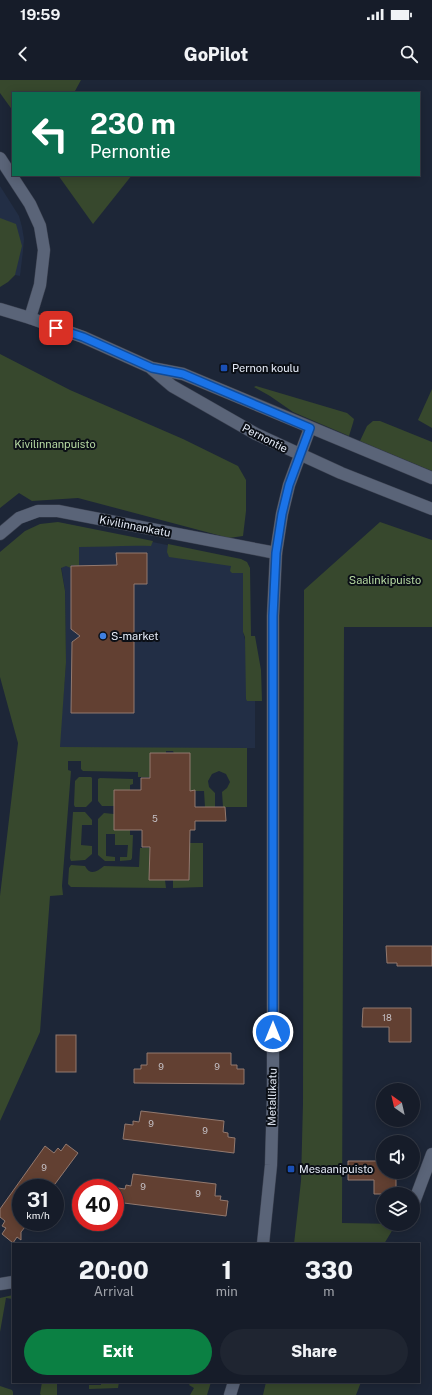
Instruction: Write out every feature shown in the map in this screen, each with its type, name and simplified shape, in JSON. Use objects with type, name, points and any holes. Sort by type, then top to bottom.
[{"type":"street","points":[[0,158],[30,204],[40,226],[44,250],[40,285],[30,318]]},
{"type":"street","name":"Pernontie","points":[[0,309],[83,337],[152,368],[183,374],[432,478]]},
{"type":"street","name":"Pernontie","points":[[152,368],[172,386],[256,434],[341,473],[432,509]]},
{"type":"street","name":"Metallikatu","points":[[263,1243],[271,1166],[273,1095],[273,616],[276,553],[286,497],[310,428]]},
{"type":"street","name":"Kivilinnankatu","points":[[0,534],[19,518],[38,511],[58,511],[276,553]]},
{"type":"street","points":[[420,1187],[432,1154]]},
{"type":"street","points":[[0,1284],[12,1282]]},
{"type":"street","points":[[230,1395],[234,1383]]},
{"type":"shaded area","points":[[0,186],[19,216],[22,227],[24,239],[20,276],[0,272]]},
{"type":"shaded area","points":[[62,523],[229,558],[243,573],[243,632],[255,679],[255,748],[59,748],[66,662],[65,591],[57,539]]},
{"type":"green space","points":[[0,80],[81,80],[76,92],[12,92],[12,110],[0,93]]},
{"type":"green space","points":[[59,176],[131,176],[93,224]]},
{"type":"green space","points":[[0,218],[16,224],[22,246],[15,275],[0,287]]},
{"type":"green space","name":"Kivilinnanpuisto","points":[[0,354],[70,390],[183,439],[238,466],[246,480],[246,511],[243,536],[229,538],[78,498],[32,501],[19,493],[0,508]]},
{"type":"green space","points":[[256,386],[347,413],[354,419],[349,436],[293,412],[254,387]]},
{"type":"green space","points":[[432,389],[432,428],[418,420]]},
{"type":"green space","points":[[373,421],[380,421],[432,442],[432,471],[360,441],[367,426]]},
{"type":"green space","points":[[58,522],[153,541],[151,546],[79,547],[79,566],[71,565],[71,568],[66,566],[61,568],[65,591],[66,662],[60,747],[247,748],[247,807],[223,807],[222,792],[227,788],[230,782],[226,774],[219,771],[212,774],[208,781],[209,787],[215,793],[215,807],[205,807],[204,791],[190,791],[173,751],[166,751],[166,753],[150,753],[150,777],[138,777],[138,772],[83,771],[81,769],[81,761],[68,761],[68,770],[71,771],[62,886],[63,895],[50,896],[40,1032],[0,1121],[0,896],[18,743],[0,677],[0,552],[25,531],[40,524]]},
{"type":"green space","name":"Saalinkipuisto","points":[[380,522],[432,540],[432,627],[344,627],[342,1223],[376,1224],[376,1231],[392,1231],[385,1243],[294,1243],[301,1181],[303,1103],[304,590]]},
{"type":"green space","points":[[168,544],[241,559],[247,562],[250,568],[251,636],[255,636],[261,670],[262,701],[247,701],[246,699],[245,637],[243,632],[243,573],[232,573],[230,571],[231,566],[169,557],[167,552]]},
{"type":"green space","points":[[79,777],[92,778],[92,801],[86,807],[75,807],[74,805],[75,781]]},
{"type":"green space","points":[[98,779],[133,779],[133,784],[130,785],[130,790],[114,790],[114,806],[102,806],[98,801]]},
{"type":"green space","points":[[73,812],[85,812],[92,820],[92,825],[82,825],[81,845],[92,846],[92,854],[85,860],[71,861],[70,858]]},
{"type":"green space","points":[[104,813],[114,814],[114,830],[130,830],[130,835],[133,835],[131,860],[120,861],[120,857],[127,857],[128,845],[115,845],[115,834],[106,834],[106,856],[115,857],[115,861],[105,861],[98,855],[98,819]]},
{"type":"green space","points":[[190,843],[203,843],[203,887],[173,888],[173,880],[189,880]]},
{"type":"green space","points":[[140,848],[150,848],[149,880],[165,880],[166,888],[71,887],[68,884],[69,868],[71,865],[85,866],[91,872],[99,870],[104,866],[139,867]]},
{"type":"green space","points":[[12,1295],[12,1299],[6,1298],[0,1332],[0,1298]]},
{"type":"green space","points":[[42,1383],[68,1383],[57,1384],[57,1395],[40,1394]]},
{"type":"green space","points":[[101,1383],[119,1383],[118,1388],[89,1389],[89,1385],[101,1385]]},
{"type":"green space","points":[[190,1383],[211,1383],[207,1395],[190,1395],[194,1388],[189,1385]]},
{"type":"green space","points":[[266,1383],[361,1383],[356,1395],[263,1395]]},
{"type":"green space","points":[[0,1386],[12,1390],[13,1395],[0,1395]]},
{"type":"building","name":"S-market","points":[[116,553],[147,553],[147,584],[134,584],[134,713],[71,713],[72,642],[80,636],[71,629],[71,566],[117,565]]},
{"type":"building","points":[[150,753],[190,753],[190,791],[195,790],[195,807],[225,807],[226,821],[195,821],[195,830],[190,830],[189,880],[149,880],[150,847],[142,847],[142,830],[114,830],[114,790],[141,790],[141,778],[150,778]]},
{"type":"building","points":[[386,946],[432,946],[432,966],[397,966],[397,963],[387,963]]},
{"type":"building","points":[[363,1008],[411,1008],[411,1042],[389,1042],[389,1027],[362,1027]]},
{"type":"building","points":[[56,1035],[76,1035],[76,1072],[56,1072]]},
{"type":"building","points":[[147,1053],[231,1053],[231,1065],[237,1065],[237,1069],[244,1069],[244,1084],[134,1083],[134,1069],[141,1069],[141,1065],[147,1065]]},
{"type":"building","points":[[141,1111],[224,1121],[223,1132],[228,1133],[228,1137],[235,1138],[234,1153],[123,1139],[125,1124],[133,1125],[133,1121],[139,1122]]},
{"type":"building","points":[[66,1144],[78,1153],[59,1179],[21,1179],[45,1146],[54,1153],[58,1148],[61,1151]]},
{"type":"building","points":[[348,1161],[376,1161],[376,1179],[396,1179],[396,1187],[376,1187],[376,1194],[374,1194],[374,1180],[348,1180]]},
{"type":"building","points":[[133,1174],[216,1184],[215,1196],[221,1196],[220,1200],[228,1201],[226,1216],[124,1203],[124,1189],[126,1185],[131,1186]]},
{"type":"building","points":[[12,1192],[12,1231],[22,1231],[21,1240],[17,1237],[13,1243],[2,1234],[6,1228],[2,1226],[5,1221],[0,1217],[0,1209]]},
{"type":"place","name":"Pernon koulu","points":[[224,368]]},
{"type":"place","name":"S-market","points":[[103,636]]},
{"type":"place","name":"Mesaanipuisto","points":[[291,1169]]},
{"type":"route","points":[[56,328],[83,337],[152,368],[183,374],[310,428],[289,485],[282,514],[276,553],[273,616],[273,1032]]}]
